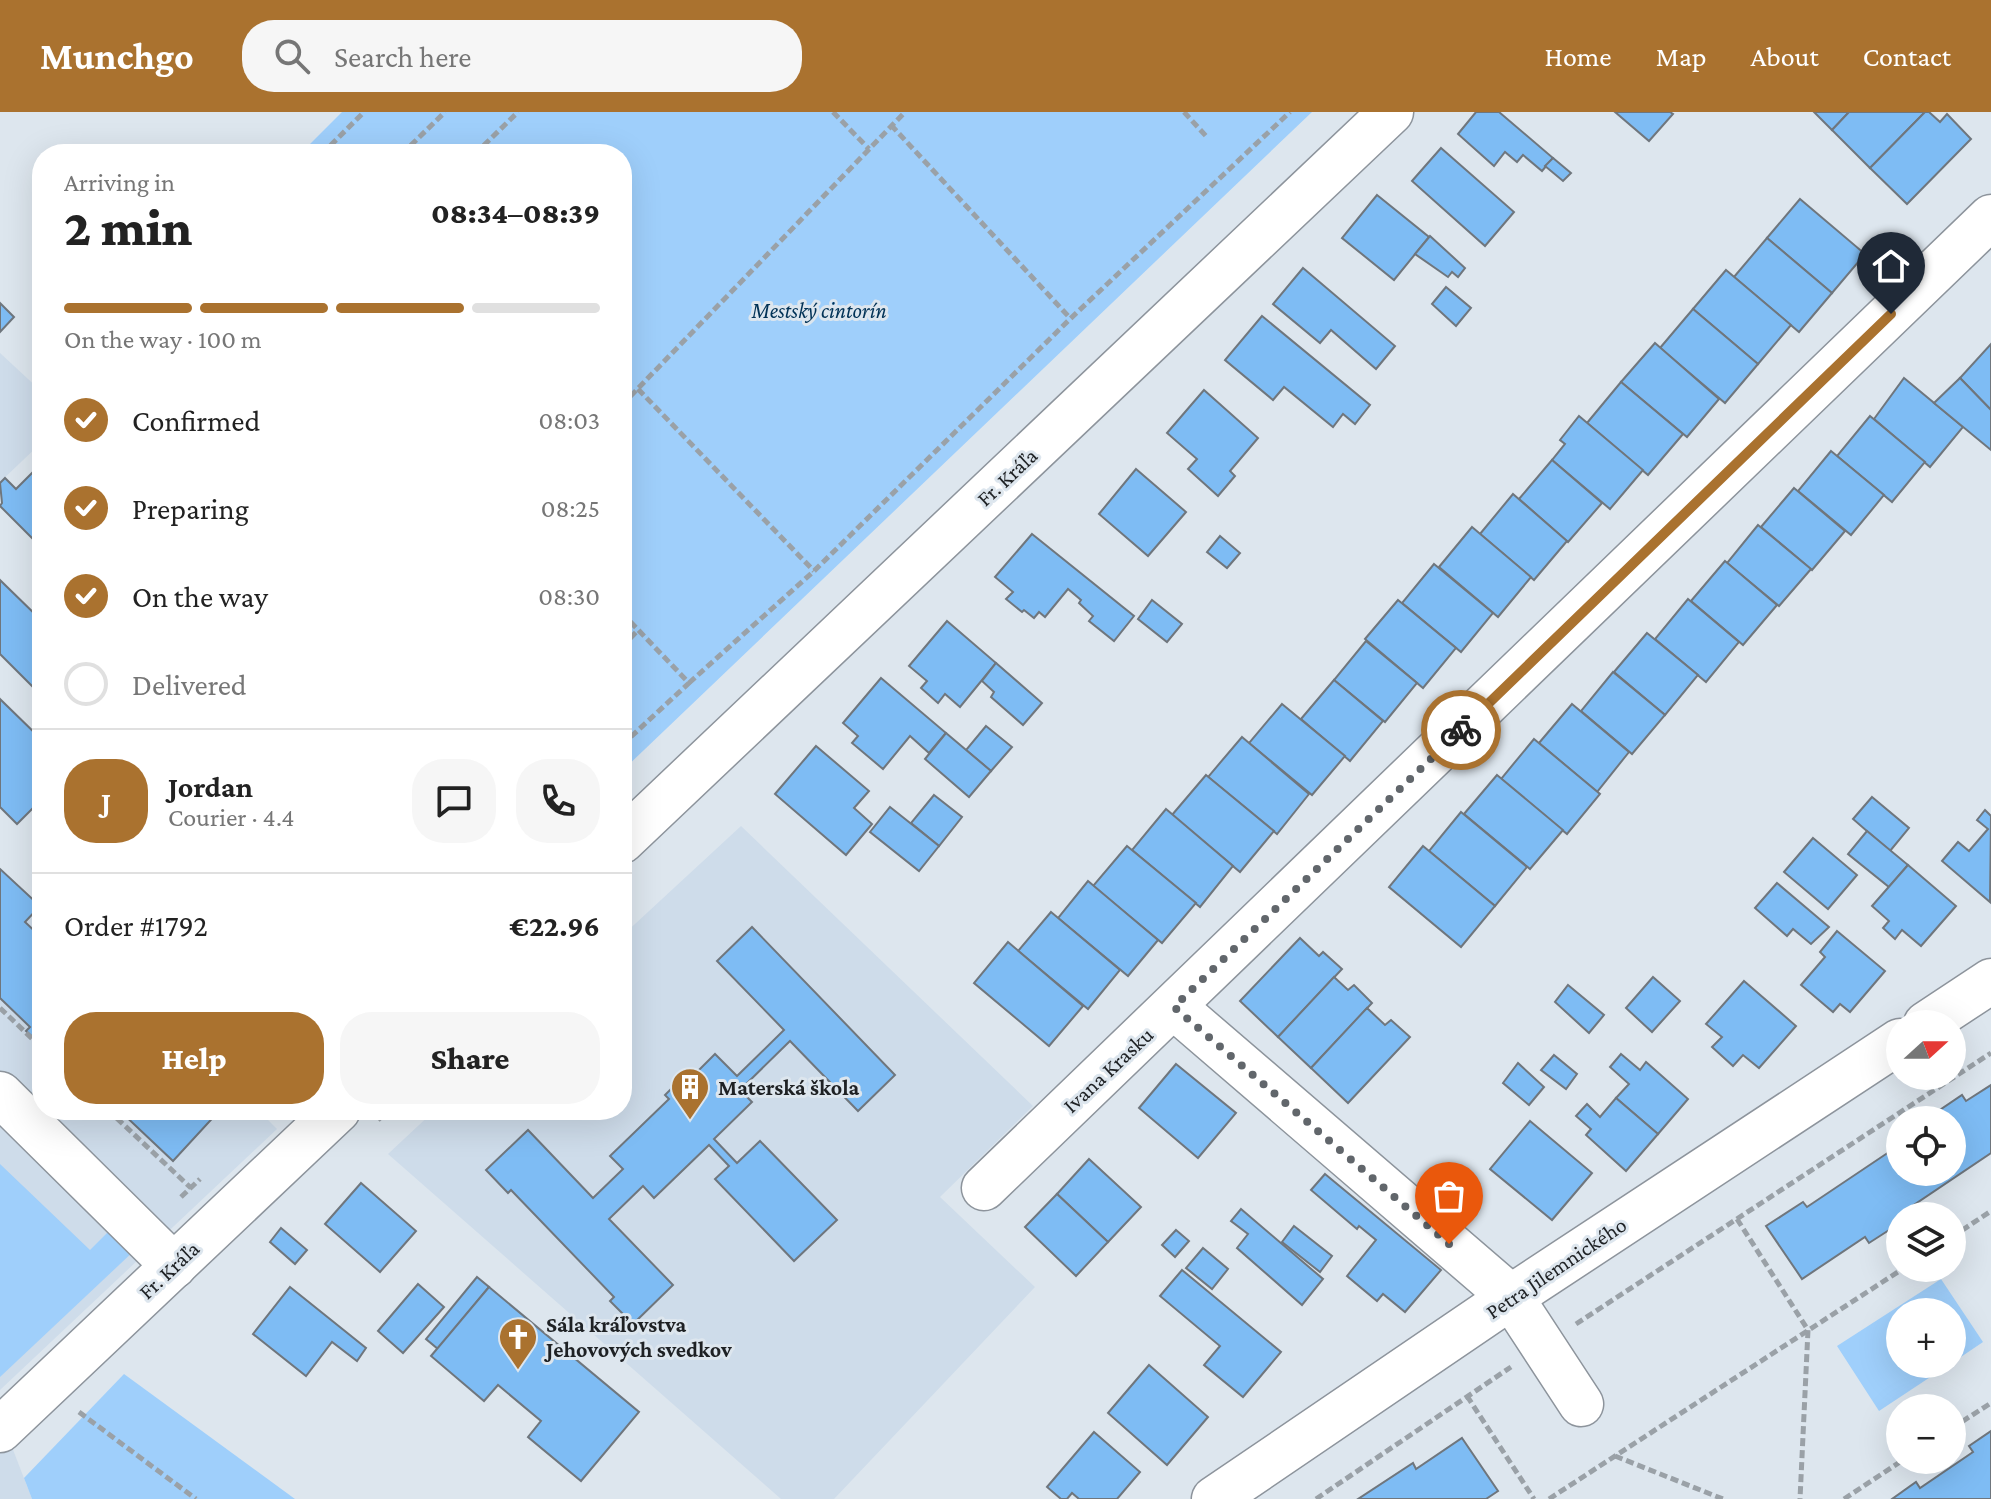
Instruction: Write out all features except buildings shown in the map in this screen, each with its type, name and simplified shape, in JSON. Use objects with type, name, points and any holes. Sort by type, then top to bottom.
[{"type":"street","name":"Fr. Kráľa","points":[[632,832],[1391,112]]},
{"type":"street","name":"Ivana Krasku","points":[[984,1188],[1991,217]]},
{"type":"street","points":[[1947,1010],[1991,981]]},
{"type":"street","points":[[1174,1007],[1511,1297],[1581,1404]]},
{"type":"street","name":"Petra Jilemnického","points":[[1214,1499],[1511,1297],[1886,1050]]},
{"type":"street","points":[[0,1094],[174,1266]]},
{"type":"street","name":"Fr. Kráľa","points":[[0,1430],[327,1120]]},
{"type":"path","points":[[332,144],[364,112]]},
{"type":"path","points":[[412,144],[445,112]]},
{"type":"path","points":[[485,144],[518,112]]},
{"type":"path","points":[[833,112],[869,149]]},
{"type":"path","points":[[632,395],[905,112]]},
{"type":"path","points":[[1184,112],[1206,136]]},
{"type":"path","points":[[632,736],[814,571],[1070,319],[1290,112]]},
{"type":"path","points":[[891,125],[1070,319]]},
{"type":"path","points":[[638,389],[814,571]]},
{"type":"path","points":[[632,624],[689,683]]},
{"type":"path","points":[[632,636],[638,630]]},
{"type":"path","points":[[0,1008],[32,1038]]},
{"type":"path","points":[[1316,1499],[1543,1345],[1991,1053]]},
{"type":"path","points":[[119,1120],[191,1188]]},
{"type":"path","points":[[1966,1228],[1991,1211]]},
{"type":"path","points":[[1737,1219],[1808,1330],[1800,1499]]},
{"type":"path","points":[[1549,1499],[1886,1280]]},
{"type":"path","points":[[1467,1396],[1534,1499]]},
{"type":"path","points":[[1966,1419],[1991,1403]]},
{"type":"path","points":[[75,1409],[196,1499]]},
{"type":"path","points":[[1615,1456],[1723,1499]]},
{"type":"path","points":[[1844,1499],[1886,1471]]},
{"type":"shaded area","points":[[0,353],[32,383],[32,452],[0,482]]},
{"type":"shaded area","points":[[741,826],[1033,1106],[940,1197],[1035,1287],[834,1499],[781,1499],[388,1154],[424,1120],[632,1120],[632,927]]},
{"type":"shaded area","points":[[0,869],[32,899],[32,1120],[268,1120],[277,1129],[0,1390]]},
{"type":"shaded area","points":[[0,1416],[32,1499],[0,1499]]},
{"type":"green space","name":"Mestský cintorín","points":[[342,112],[1312,112],[632,761],[632,144],[310,144]]},
{"type":"green space","points":[[0,1164],[90,1250],[114,1226],[136,1249],[0,1377]]},
{"type":"green space","points":[[1936,1282],[1943,1282],[1954,1298],[1912,1298]]},
{"type":"green space","points":[[1886,1314],[1886,1378],[1929,1378],[1905,1394],[1886,1394],[1886,1406],[1879,1411],[1837,1346]]},
{"type":"green space","points":[[1966,1316],[1983,1342],[1966,1354]]},
{"type":"green space","points":[[124,1374],[295,1499],[32,1499],[24,1478]]},
{"type":"way so far","points":[[1449,1244],[1174,1007],[1461,730]]},
{"type":"place","name":"Materská škola","points":[[690,1121]]},
{"type":"place","name":"Sála kráľovstva Jehovových svedkov","points":[[518,1371]]},
{"type":"route","points":[[1461,730],[1891,314]]}]
